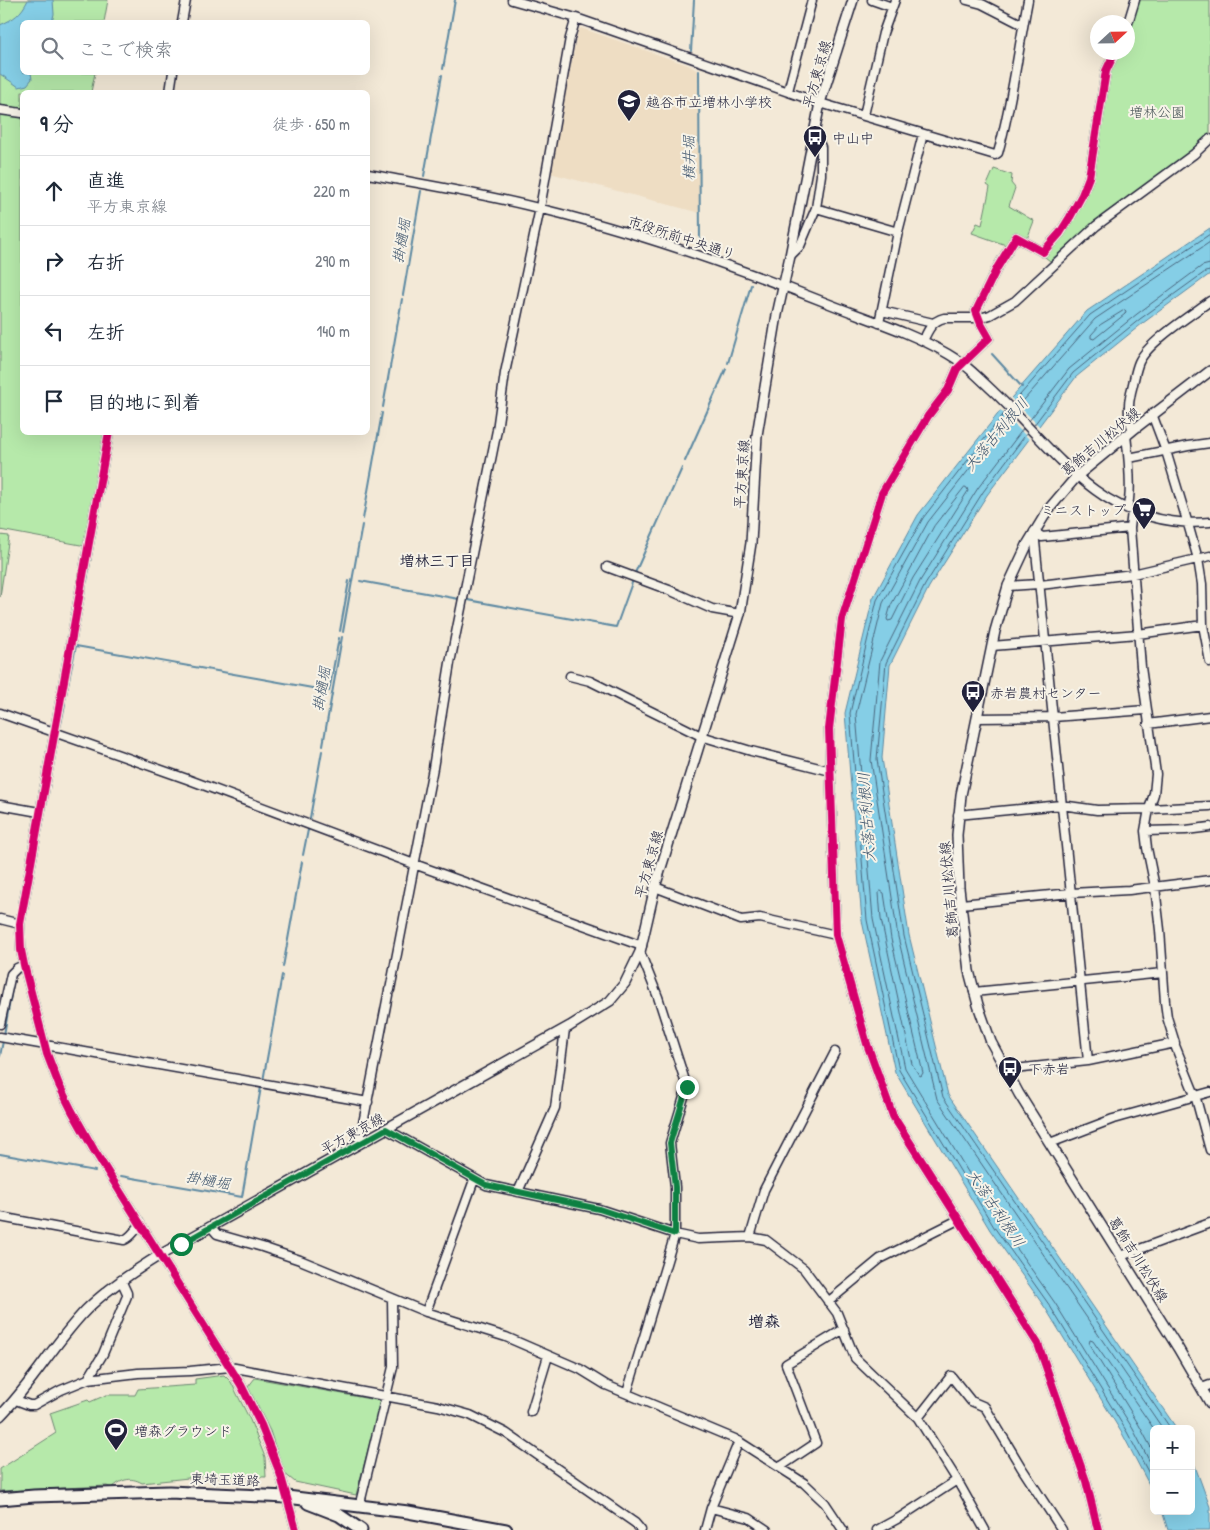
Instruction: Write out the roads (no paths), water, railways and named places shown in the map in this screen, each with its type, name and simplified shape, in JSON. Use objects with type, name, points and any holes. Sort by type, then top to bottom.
[{"type":"highway","name":"東埼玉道路","points":[[0,1498],[169,1492],[287,1497],[408,1512],[506,1530]]},
{"type":"highway","points":[[287,1497],[338,1515],[361,1530]]},
{"type":"main road","name":"平方東京線","points":[[0,1416],[16,1400],[84,1312],[107,1290],[121,1280],[211,1227],[565,1029],[610,1001],[625,983],[641,949],[655,887],[740,614],[751,543],[757,435],[777,315],[820,103],[853,0]]},
{"type":"main road","name":"葛飾吉川松伏線","points":[[1210,370],[1152,414],[1077,476],[1048,510],[1034,532],[1008,586],[992,646],[958,814],[957,851],[969,971],[991,1042],[1005,1070],[1050,1143],[1206,1386],[1210,1403]]},
{"type":"street","points":[[182,20],[186,0]]},
{"type":"street","points":[[512,0],[576,18],[820,103],[995,155],[998,153],[1006,122],[1028,0]]},
{"type":"street","points":[[788,92],[812,0]]},
{"type":"street","points":[[864,115],[883,33],[894,4],[872,0]]},
{"type":"street","points":[[967,0],[982,4],[1023,24]]},
{"type":"street","points":[[1130,15],[1135,0]]},
{"type":"street","points":[[359,1144],[433,768],[450,663],[497,430],[505,373],[540,208],[568,47],[576,18]]},
{"type":"street","points":[[1098,1530],[1086,1481],[1038,1344],[893,1116],[867,1044],[836,935],[828,730],[842,619],[882,493],[928,416],[948,390],[957,368],[989,338],[976,311],[997,268],[1016,237],[1043,252],[1060,233],[1082,195],[1089,177],[1106,71],[1111,60]]},
{"type":"street","points":[[170,90],[173,75]]},
{"type":"street","points":[[0,110],[20,114]]},
{"type":"street","points":[[790,256],[800,246],[816,208],[821,175],[821,147],[815,133]]},
{"type":"street","points":[[879,323],[898,232],[923,134]]},
{"type":"street","points":[[923,341],[927,331],[934,323],[944,318],[980,318],[990,315],[1015,301],[1096,226],[1194,154],[1210,139]]},
{"type":"street","name":"市役所前中央通り","points":[[370,174],[540,208],[669,244],[783,285],[923,341],[963,363],[1077,476],[1095,491],[1129,509],[1153,517],[1188,524],[1210,522]]},
{"type":"street","points":[[816,208],[898,232]]},
{"type":"street","points":[[1210,302],[1146,352],[1140,361],[1130,398],[1128,421],[1129,509],[1133,574],[1146,710],[1156,774],[1154,794],[1145,831],[1160,930],[1164,1002],[1174,1044],[1194,1095],[1210,1150]]},
{"type":"street","points":[[882,310],[934,323]]},
{"type":"street","points":[[1152,414],[1166,451],[1198,559],[1202,584],[1202,625],[1210,662]]},
{"type":"street","points":[[108,435],[39,812],[20,924],[21,950],[45,1045],[59,1085],[94,1150],[247,1397],[268,1440],[296,1530]]},
{"type":"street","points":[[1129,458],[1210,443]]},
{"type":"street","points":[[1034,532],[1042,537],[1130,528]]},
{"type":"street","points":[[1034,532],[1088,1061]]},
{"type":"street","points":[[1008,586],[1133,574],[1210,556]]},
{"type":"street","points":[[607,567],[670,590],[712,609],[740,614]]},
{"type":"street","points":[[992,646],[1138,634],[1202,625]]},
{"type":"street","points":[[570,676],[590,680],[701,736],[831,771]]},
{"type":"street","points":[[977,718],[1053,717],[1146,710]]},
{"type":"street","points":[[0,713],[187,779],[641,949],[687,1087],[670,1143],[675,1187],[675,1234],[627,1393]]},
{"type":"street","points":[[1148,724],[1210,716]]},
{"type":"street","points":[[0,805],[39,812]]},
{"type":"street","points":[[958,814],[1061,805],[1097,810],[1210,806]]},
{"type":"street","points":[[1145,831],[1186,830],[1210,827]]},
{"type":"street","points":[[961,904],[1071,893],[1129,890],[1210,880]]},
{"type":"street","points":[[655,887],[741,920],[760,918],[836,935]]},
{"type":"street","points":[[0,919],[20,924]]},
{"type":"street","points":[[0,1024],[11,974],[17,968],[24,965]]},
{"type":"street","points":[[974,992],[1163,973]]},
{"type":"street","points":[[518,1192],[555,1108],[565,1029]]},
{"type":"street","points":[[0,1037],[368,1102]]},
{"type":"street","points":[[1005,1070],[1088,1061],[1174,1044]]},
{"type":"street","points":[[750,1237],[764,1190],[835,1052]]},
{"type":"street","points":[[1050,1143],[1113,1119],[1210,1092]]},
{"type":"street","points":[[386,1129],[474,1180],[486,1185],[599,1209],[675,1234],[698,1239],[750,1237],[766,1240],[804,1269],[837,1314],[856,1358],[918,1418],[957,1480],[985,1530]]},
{"type":"street","points":[[426,1312],[474,1180]]},
{"type":"street","points":[[0,1217],[124,1240],[132,1236],[141,1225]]},
{"type":"street","points":[[828,1302],[880,1260],[958,1220]]},
{"type":"street","points":[[1121,1256],[1210,1223]]},
{"type":"street","points":[[211,1227],[217,1234],[300,1260],[426,1312],[506,1337],[580,1369],[606,1385],[739,1441],[804,1483],[825,1503],[843,1530]]},
{"type":"street","points":[[88,1379],[103,1354],[127,1296],[121,1280]]},
{"type":"street","points":[[360,1499],[393,1367],[392,1298]]},
{"type":"street","points":[[780,1467],[816,1443],[786,1364],[844,1329]]},
{"type":"street","points":[[531,1412],[548,1356]]},
{"type":"street","points":[[16,1400],[34,1405],[61,1390],[88,1379],[138,1372],[230,1367],[386,1395],[447,1408],[470,1415],[487,1423],[524,1444],[635,1523],[641,1530]]},
{"type":"street","points":[[918,1418],[951,1376],[971,1401],[985,1407],[1062,1530]]},
{"type":"street","points":[[705,1530],[711,1508],[739,1441]]},
{"type":"street","points":[[878,1530],[957,1480]]},
{"type":"street","points":[[711,1508],[749,1518],[764,1530]]},
{"type":"water","points":[[28,0],[53,0],[52,20],[20,20],[20,75],[31,75],[32,79],[27,85],[19,87],[0,74],[0,25],[9,21],[23,9]]},
{"type":"water","name":"大落古利根川","points":[[1210,228],[1210,274],[1143,323],[1076,377],[987,495],[929,587],[890,665],[882,758],[909,935],[948,1095],[1174,1425],[1150,1425],[1150,1486],[1123,1435],[1046,1309],[990,1230],[895,1072],[862,921],[845,713],[873,598],[918,515],[1005,405],[1087,311]]},
{"type":"water","points":[[1195,1466],[1210,1507],[1210,1530],[1168,1530],[1163,1515],[1195,1515]]},
{"type":"waterway","name":"掛樋堀","points":[[443,69],[455,0]]},
{"type":"waterway","name":"横井堀","points":[[691,51],[694,0]]},
{"type":"waterway","name":"横井堀","points":[[699,71],[700,246]]},
{"type":"waterway","name":"掛樋堀","points":[[424,176],[442,75]]},
{"type":"waterway","name":"掛樋堀","points":[[403,295],[421,191]]},
{"type":"waterway","points":[[728,363],[751,285]]},
{"type":"waterway","name":"掛樋堀","points":[[383,407],[402,299]]},
{"type":"waterway","points":[[992,354],[1022,387]]},
{"type":"waterway","points":[[685,461],[726,369]]},
{"type":"waterway","name":"掛樋堀","points":[[363,519],[382,413]]},
{"type":"waterway","points":[[106,472],[112,435]]},
{"type":"waterway","points":[[635,573],[682,468]]},
{"type":"waterway","points":[[99,510],[105,481]]},
{"type":"waterway","name":"掛樋堀","points":[[343,632],[362,525]]},
{"type":"waterway","points":[[87,581],[95,530]]},
{"type":"waterway","points":[[468,600],[616,627],[633,580]]},
{"type":"waterway","name":"掛樋堀","points":[[340,631],[349,581]]},
{"type":"waterway","points":[[360,581],[459,599]]},
{"type":"waterway","name":"掛樋堀","points":[[323,745],[342,637]]},
{"type":"waterway","points":[[65,699],[76,646],[329,691],[339,638]]},
{"type":"waterway","points":[[61,724],[65,704]]},
{"type":"waterway","points":[[45,811],[56,745]]},
{"type":"waterway","name":"掛樋堀","points":[[310,818],[322,751]]},
{"type":"waterway","points":[[27,907],[44,816]]},
{"type":"waterway","name":"掛樋堀","points":[[303,855],[308,830]]},
{"type":"waterway","name":"掛樋堀","points":[[283,967],[302,862]]},
{"type":"waterway","name":"掛樋堀","points":[[263,1081],[282,975]]},
{"type":"waterway","points":[[4,1035],[13,983]]},
{"type":"waterway","points":[[0,1056],[3,1041]]},
{"type":"waterway","name":"掛樋堀","points":[[121,1176],[242,1197],[261,1087]]},
{"type":"waterway","name":"掛樋堀","points":[[0,1154],[95,1171]]},
{"type":"place","name":"越谷市立増林小学校","points":[[629,122]]},
{"type":"place","name":"中山中","points":[[815,158]]},
{"type":"place","name":"ミニストップ","points":[[1144,530]]},
{"type":"place","name":"赤岩農村センター","points":[[973,713]]},
{"type":"place","name":"下赤岩","points":[[1010,1089]]},
{"type":"place","name":"増森グラウンド","points":[[116,1451]]},
{"type":"district","name":"増林三丁目","points":[[437,560]]},
{"type":"district","name":"増森","points":[[764,1321]]},
{"type":"park label","name":"増林公園","points":[[1157,111]]}]
